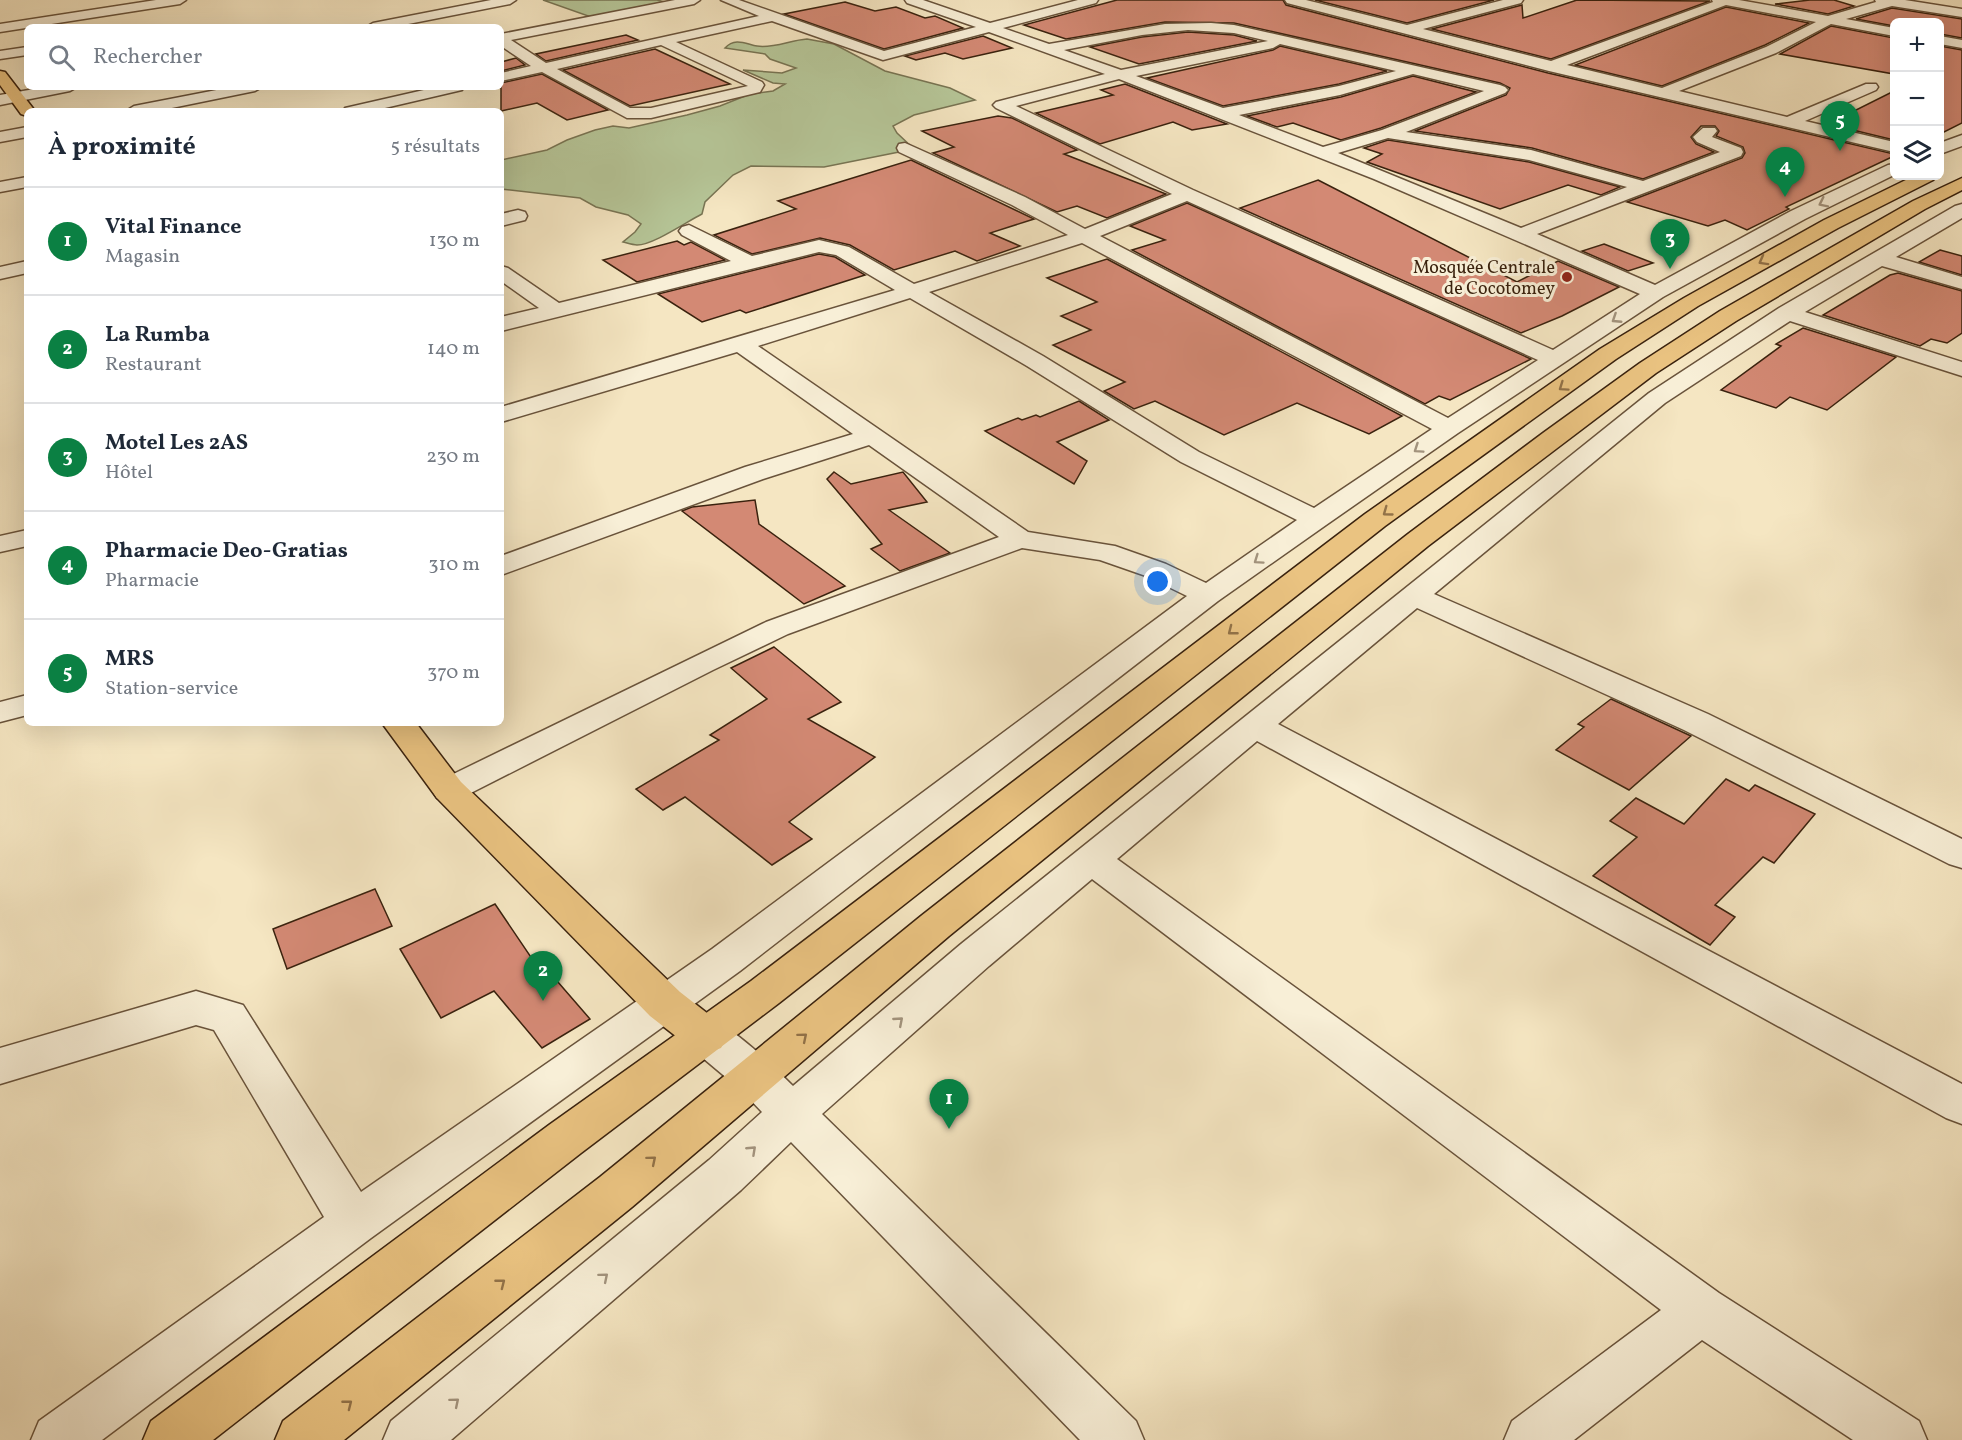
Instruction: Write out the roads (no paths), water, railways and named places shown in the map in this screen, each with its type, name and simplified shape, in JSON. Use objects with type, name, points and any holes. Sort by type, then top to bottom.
[{"type":"main road","points":[[0,75],[8,99],[24,109]]},
{"type":"main road","points":[[170,1440],[565,1139],[706,1036],[1375,520],[1599,361],[1691,302],[1762,261],[1931,180]]},
{"type":"main road","points":[[302,1440],[606,1199],[695,1124],[756,1077],[944,918],[1418,540],[1647,368],[1728,316],[1919,205],[1938,180]]},
{"type":"main road","points":[[401,726],[449,790],[664,1004],[706,1036]]},
{"type":"street","points":[[26,24],[180,0]]},
{"type":"street","points":[[388,24],[510,0]]},
{"type":"street","points":[[504,38],[694,0]]},
{"type":"street","points":[[727,0],[883,56],[1072,2],[1092,0]]},
{"type":"street","points":[[911,0],[1224,112],[1521,234],[1656,293]]},
{"type":"street","points":[[1485,0],[1502,4]]},
{"type":"street","points":[[1408,29],[1517,0]]},
{"type":"street","points":[[1664,92],[1771,50],[1829,20],[1890,0],[1962,13]]},
{"type":"street","points":[[1298,1],[1552,66],[1890,146]]},
{"type":"street","points":[[1531,76],[1722,1],[1890,31]]},
{"type":"street","points":[[432,4],[467,22]]},
{"type":"street","points":[[504,76],[771,17]]},
{"type":"street","points":[[0,28],[24,24]]},
{"type":"street","points":[[1047,48],[1185,24],[1234,29],[1412,71],[1504,88],[1388,133],[1321,153]]},
{"type":"street","points":[[504,41],[543,67],[627,113],[651,113],[757,87],[663,41]]},
{"type":"street","points":[[1286,41],[1123,74],[1001,105],[1187,194],[1554,359]]},
{"type":"street","points":[[1944,41],[1962,44]]},
{"type":"street","points":[[0,55],[24,51]]},
{"type":"street","points":[[1224,112],[1340,90],[1412,71]]},
{"type":"street","points":[[1791,122],[1871,87]]},
{"type":"street","points":[[8,99],[54,90]]},
{"type":"street","points":[[149,108],[240,90]]},
{"type":"street","points":[[364,108],[443,90]]},
{"type":"street","points":[[416,96],[434,106]]},
{"type":"street","points":[[1521,234],[1736,152],[1703,139],[1701,137],[1709,130]]},
{"type":"street","points":[[0,137],[24,133]]},
{"type":"street","points":[[1388,133],[1531,155],[1645,187]]},
{"type":"street","points":[[1944,147],[1962,140]]},
{"type":"street","points":[[905,148],[1050,216],[1449,428]]},
{"type":"street","points":[[58,1440],[354,1222],[664,1004],[853,867],[1208,595],[1316,519],[1449,428],[1656,293],[1798,215],[1890,171]]},
{"type":"street","points":[[0,187],[24,183]]},
{"type":"street","points":[[504,414],[738,342],[837,315],[1084,236],[1187,194]]},
{"type":"street","points":[[410,1440],[725,1175],[791,1114],[1091,859],[1412,595],[1657,398],[1787,313],[1957,216]]},
{"type":"street","points":[[689,231],[749,262]]},
{"type":"street","points":[[504,323],[819,246],[842,251],[1035,361],[1190,457],[1316,519]]},
{"type":"street","points":[[1881,259],[1962,283]]},
{"type":"street","points":[[0,273],[24,268]]},
{"type":"street","points":[[504,274],[555,310]]},
{"type":"street","points":[[1787,313],[1962,369]]},
{"type":"street","points":[[738,342],[1020,539],[1105,552],[1156,570],[1208,595]]},
{"type":"street","points":[[504,565],[754,473],[872,436]]},
{"type":"street","points":[[0,544],[24,539]]},
{"type":"street","points":[[449,790],[702,663],[777,628],[1020,539]]},
{"type":"street","points":[[1412,595],[1696,722],[1962,855]]},
{"type":"street","points":[[0,712],[24,706]]},
{"type":"street","points":[[1253,725],[1962,1105]]},
{"type":"street","points":[[1091,859],[1701,1310],[1900,1440]]},
{"type":"street","points":[[0,1066],[196,1008],[228,1017],[354,1222]]},
{"type":"street","points":[[706,1036],[756,1077],[1117,1440]]},
{"type":"street","points":[[1531,1440],[1701,1310]]},
{"type":"place","name":"MRS","points":[[1840,151]]},
{"type":"place","name":"Pharmacie Deo-Gratias","points":[[1785,197]]},
{"type":"place","name":"Motel Les 2AS","points":[[1670,269]]},
{"type":"place","name":"Mosquée Centrale de Cocotomey","points":[[1567,277]]},
{"type":"place","name":"La Rumba","points":[[543,1001]]},
{"type":"place","name":"Vital Finance","points":[[949,1129]]}]
